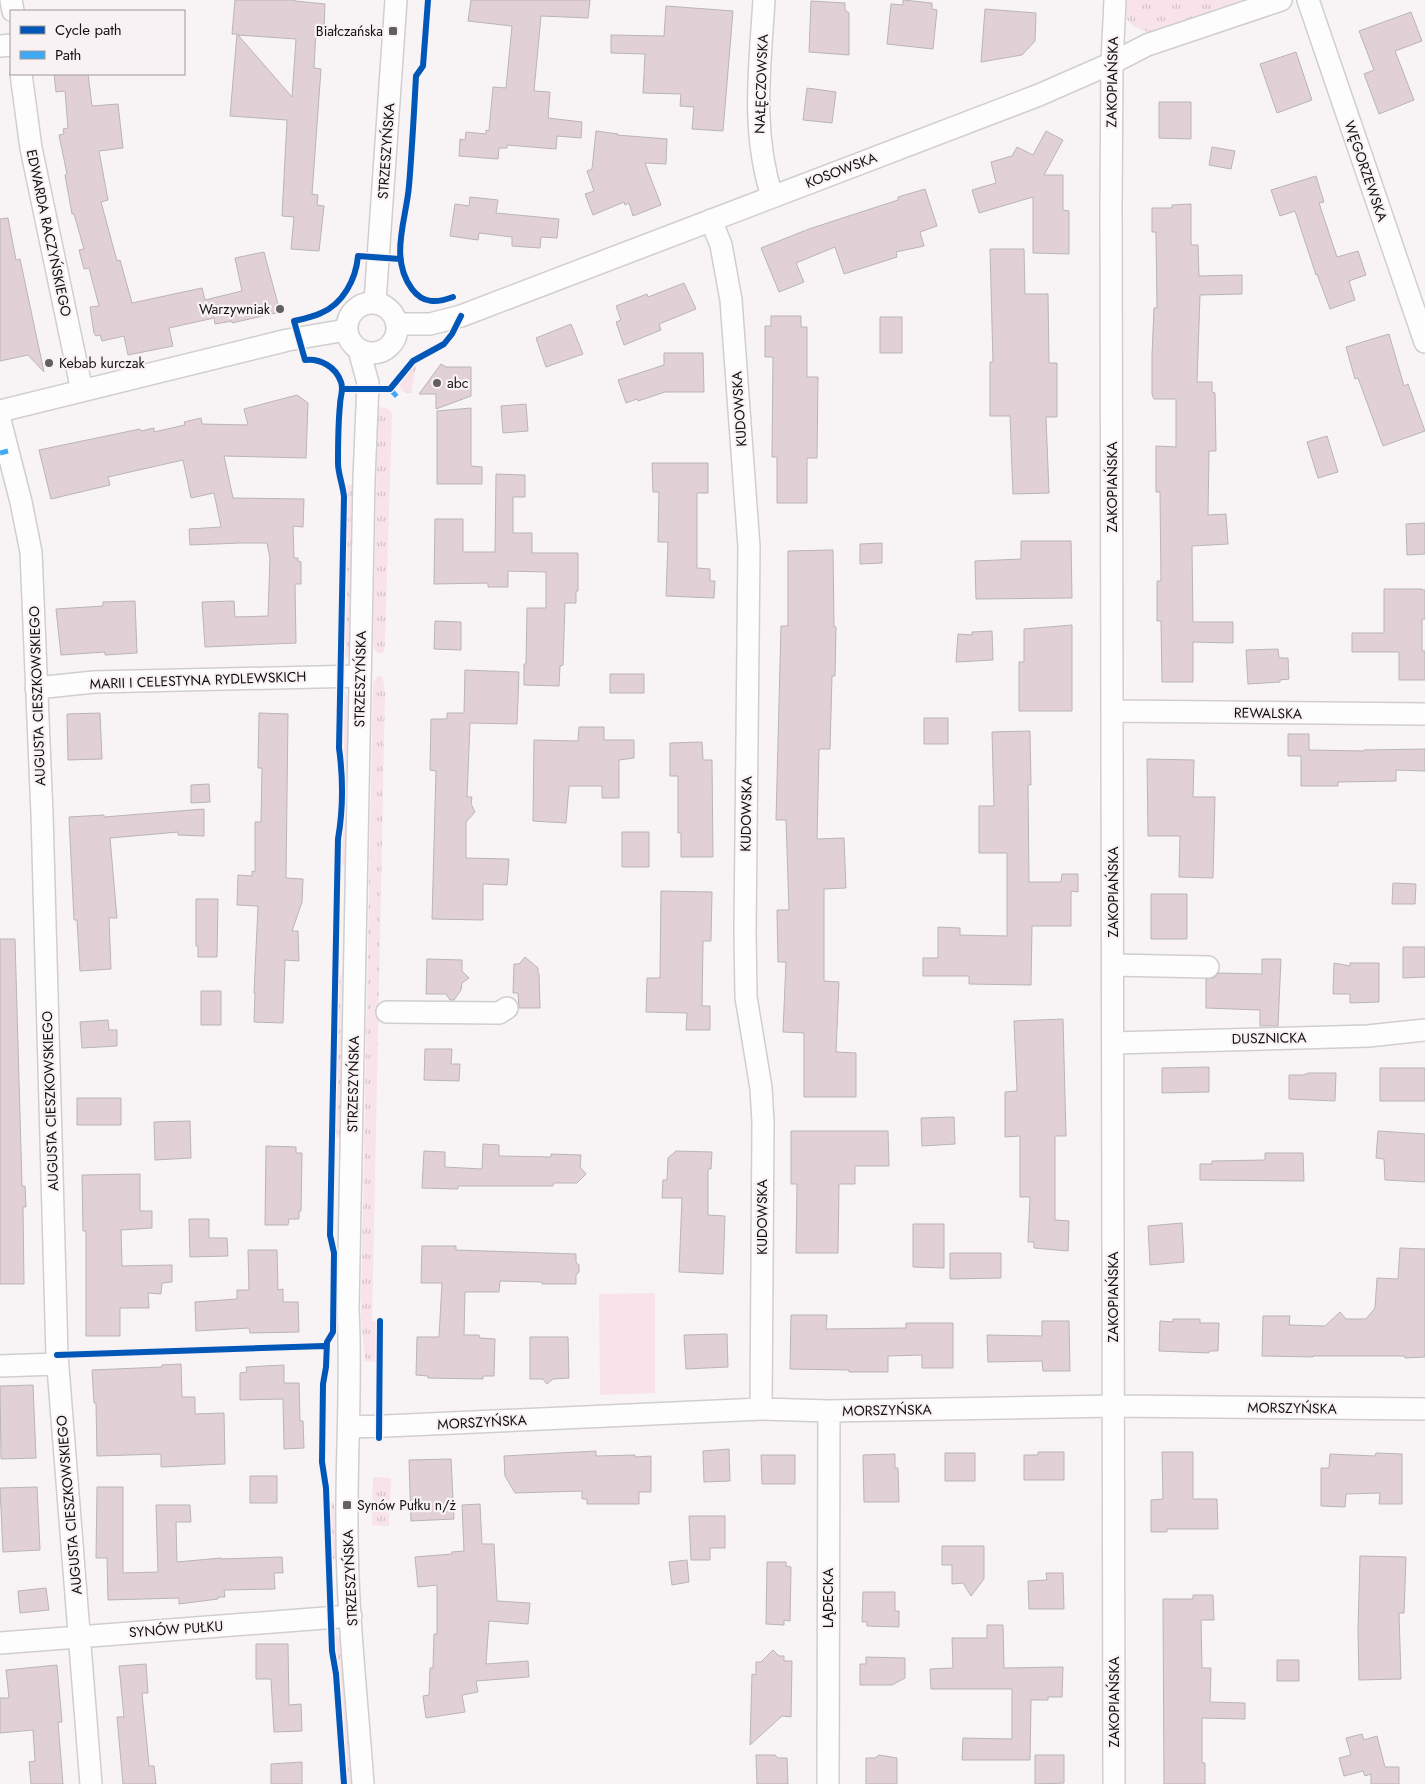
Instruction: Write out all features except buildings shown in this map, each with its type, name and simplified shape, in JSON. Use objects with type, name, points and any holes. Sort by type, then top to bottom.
[{"type":"street","name":"STRZESZYŃSKA","points":[[375,302],[396,0]]},
{"type":"street","name":"NAŁĘCZOWSKA","points":[[764,0],[758,112],[759,137],[765,176],[772,196]]},
{"type":"street","name":"ZAKOPIAŃSKA","points":[[1114,0],[1112,64],[1114,1784]]},
{"type":"street","name":"KOSOWSKA","points":[[397,324],[430,324],[462,316],[1039,95],[1112,64],[1147,46],[1281,0]]},
{"type":"street","name":"WĘGORZEWSKA","points":[[1308,0],[1425,342]]},
{"type":"street","name":"EDWARDA RACZYŃSKIEGO","points":[[21,75],[31,148],[82,391]]},
{"type":"street","name":"KUDOWSKA","points":[[711,220],[721,245],[731,300],[749,547],[744,931],[746,997],[761,1088],[763,1122],[761,1409]]},
{"type":"street","points":[[375,302],[382,304],[390,310],[397,324],[396,338],[387,349],[373,354],[359,350],[350,341],[346,330],[350,315],[354,309],[365,303],[375,302]]},
{"type":"street","points":[[0,411],[278,342],[346,330]]},
{"type":"street","name":"STRZESZYŃSKA","points":[[368,383],[387,349]]},
{"type":"street","name":"STRZESZYŃSKA","points":[[359,350],[368,383],[360,676],[349,1299],[347,1529],[363,1784]]},
{"type":"street","name":"AUGUSTA CIESZKOWSKIEGO","points":[[0,420],[22,502],[32,552],[42,814],[58,1364],[91,1784]]},
{"type":"street","name":"MARII I CELESTYNA RYDLEWSKICH","points":[[36,688],[94,682],[360,676]]},
{"type":"street","name":"REWALSKA","points":[[1112,711],[1425,714]]},
{"type":"street","points":[[1113,965],[1208,967]]},
{"type":"street","points":[[387,1012],[499,1012],[508,1008]]},
{"type":"street","name":"DUSZNICKA","points":[[1113,1043],[1368,1036],[1425,1030]]},
{"type":"street","points":[[0,1366],[58,1364]]},
{"type":"street","name":"MORSZYŃSKA","points":[[349,1427],[761,1409],[829,1411],[1114,1406],[1425,1409]]},
{"type":"street","name":"LĄDECKA","points":[[828,1784],[829,1411]]},
{"type":"street","name":"SYNÓW PUŁKU","points":[[0,1643],[351,1616]]},
{"type":"green space","points":[[1123,0],[1254,0],[1153,33],[1135,27],[1130,23],[1125,14]]},
{"type":"green space","points":[[417,362],[411,393],[404,392],[400,383],[409,369]]},
{"type":"green space","points":[[378,407],[387,408],[392,413],[385,640],[384,651],[379,654],[374,649],[373,640]]},
{"type":"green space","points":[[345,485],[352,485],[349,653],[344,663],[347,497]]},
{"type":"green space","points":[[378,676],[381,676],[383,679],[385,693],[372,1321],[378,1321],[376,1362],[365,1361],[361,1315],[373,682]]},
{"type":"green space","points":[[343,688],[348,698],[346,799],[344,798]]},
{"type":"green space","points":[[343,822],[345,822],[345,865],[340,865],[341,839]]},
{"type":"green space","points":[[338,975],[342,975],[340,1137],[335,1137]]},
{"type":"green space","points":[[655,1293],[655,1393],[600,1395],[599,1294]]},
{"type":"green space","points":[[373,1477],[391,1478],[389,1526],[372,1525]]},
{"type":"green space","points":[[334,1501],[336,1559],[331,1559],[329,1503]]},
{"type":"green space","points":[[335,1631],[341,1642],[351,1784],[347,1784]]},
{"type":"marked path","points":[[390,389],[400,400]]},
{"type":"marked path","points":[[0,453],[8,451]]},
{"type":"cycle path","points":[[428,0],[423,66],[416,76],[409,186],[401,239],[401,265],[405,277],[416,294],[431,301],[453,297]]},
{"type":"cycle path","points":[[344,1784],[336,1674],[332,1651],[326,1488],[322,1462],[323,1384],[327,1342],[333,1332],[334,1253],[330,1235],[338,839],[342,794],[339,748],[344,497],[338,463],[342,388],[339,377],[331,368],[316,360],[305,360],[294,321],[318,314],[336,304],[351,282],[358,256],[400,259]]},
{"type":"cycle path","points":[[343,389],[390,389],[413,361],[444,344],[452,334],[461,316]]},
{"type":"cycle path","points":[[379,1438],[380,1321]]},
{"type":"cycle path","points":[[57,1355],[324,1346]]},
{"type":"place","name":"Białczańska","points":[[393,31]]},
{"type":"place","name":"Warzywniak","points":[[280,309]]},
{"type":"place","name":"Kebab kurczak","points":[[49,363]]},
{"type":"place","name":"abc","points":[[437,383]]},
{"type":"place","name":"Synów Pułku n/ż","points":[[347,1505]]}]
